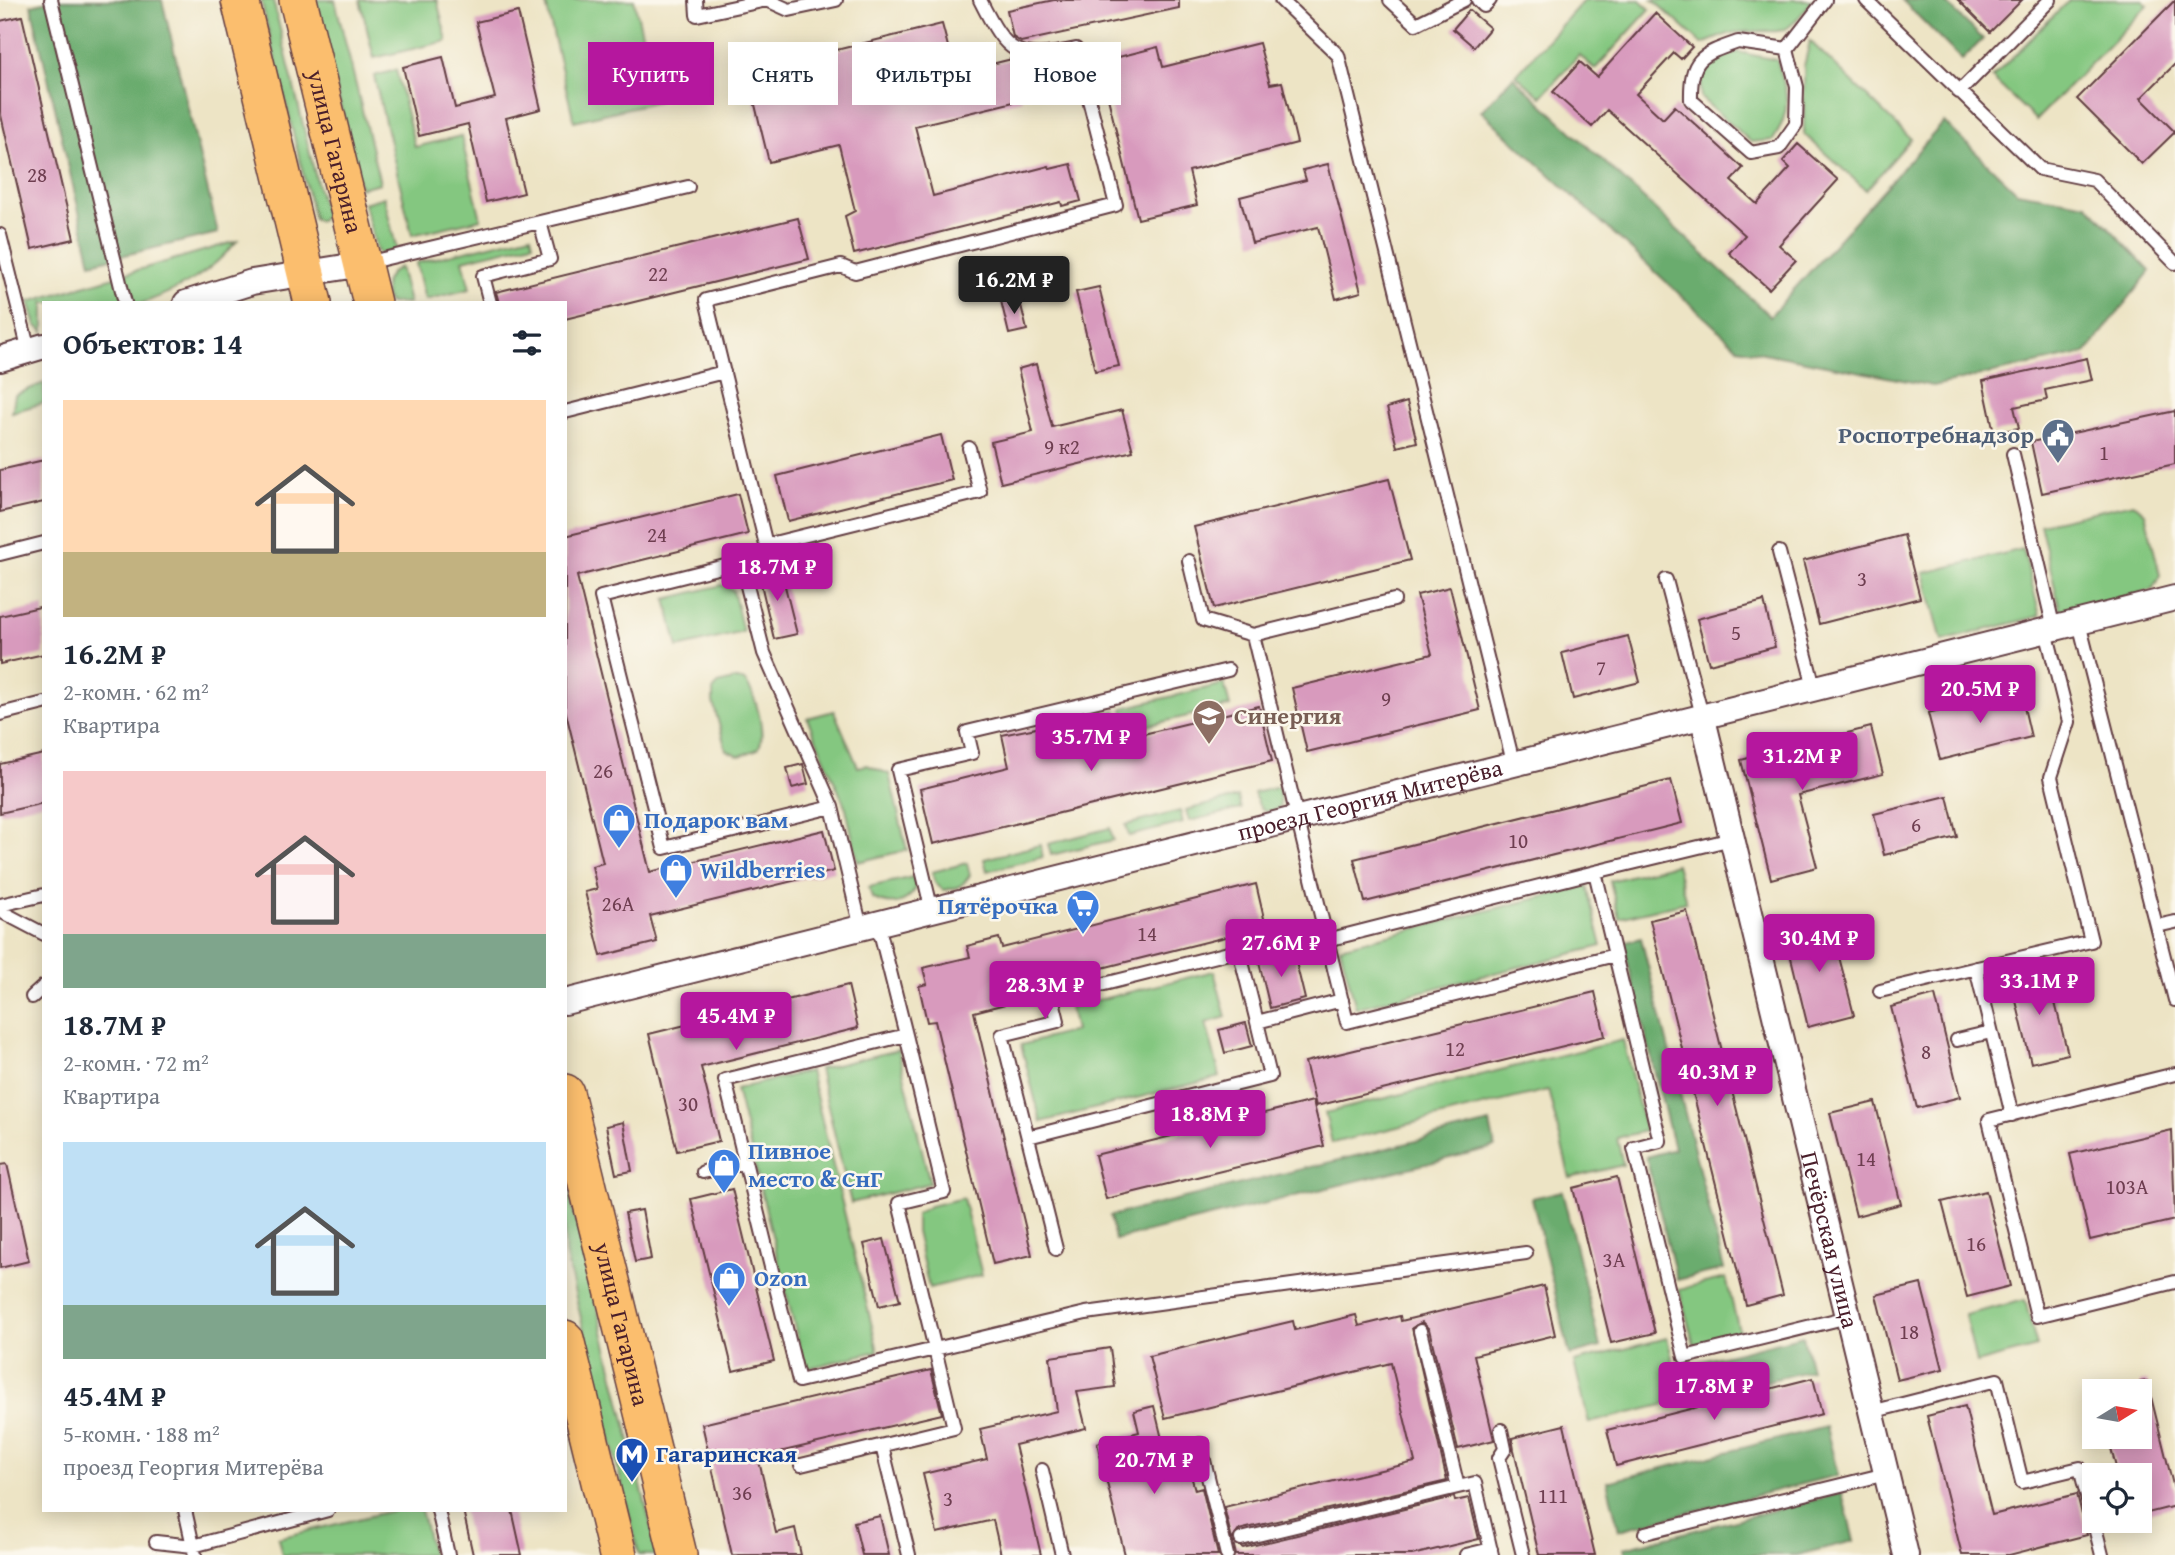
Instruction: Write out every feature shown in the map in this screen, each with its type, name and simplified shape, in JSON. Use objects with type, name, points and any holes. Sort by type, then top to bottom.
[{"type":"main road","points":[[240,0],[310,287]]},
{"type":"main road","name":"улица Гагарина","points":[[298,0],[372,301]]},
{"type":"main road","name":"улица Гагарина","points":[[567,1101],[678,1555]]},
{"type":"main road","points":[[567,1347],[618,1555]]},
{"type":"street","points":[[192,301],[252,282],[310,287],[363,264]]},
{"type":"street","points":[[0,359],[36,348]]},
{"type":"street","name":"проезд Георгия Митерёва","points":[[567,1002],[1815,691],[2175,598]]},
{"type":"street","name":"Печёрская улица","points":[[1703,719],[1906,1555]]},
{"type":"lane","points":[[51,0],[125,301]]},
{"type":"lane","points":[[696,0],[697,15],[767,0],[789,10],[836,0]]},
{"type":"lane","points":[[969,448],[980,492],[766,545],[706,300],[841,266],[855,272],[1116,205],[1076,49],[1039,57],[1017,53],[1006,43],[980,0]]},
{"type":"lane","points":[[1281,0],[1338,55],[1514,766]]},
{"type":"lane","points":[[1390,0],[1416,24],[1464,0]]},
{"type":"lane","points":[[1478,0],[1484,6],[1490,0]]},
{"type":"lane","points":[[1787,48],[1825,0]]},
{"type":"lane","points":[[1866,0],[2040,170],[2094,180],[2175,263]]},
{"type":"lane","points":[[1959,92],[2050,0]]},
{"type":"lane","points":[[1738,42],[1787,48],[1797,87],[1796,124],[1779,148],[1751,153],[1691,100],[1690,75],[1703,54],[1738,42]]},
{"type":"lane","points":[[363,264],[688,187]]},
{"type":"lane","points":[[489,301],[483,276],[550,259],[540,222]]},
{"type":"lane","points":[[0,235],[36,348]]},
{"type":"lane","points":[[567,411],[724,372]]},
{"type":"lane","points":[[1880,991],[2091,941],[2051,777],[2069,722],[2013,454]]},
{"type":"lane","points":[[0,554],[42,544]]},
{"type":"lane","points":[[1779,552],[1815,691]]},
{"type":"lane","points":[[1189,561],[1203,620],[1253,635],[1394,600]]},
{"type":"lane","points":[[801,1465],[954,1428],[899,1203],[944,1192],[906,1035],[832,807],[764,653],[741,562],[601,597],[664,848],[832,807]]},
{"type":"lane","points":[[1666,580],[1703,719]]},
{"type":"lane","points":[[2079,623],[2175,1000]]},
{"type":"lane","points":[[1253,635],[1348,1022],[1615,954]]},
{"type":"lane","points":[[932,911],[898,770],[972,753],[967,732],[1228,670]]},
{"type":"lane","points":[[0,714],[42,704]]},
{"type":"lane","points":[[1056,1249],[1002,1035],[1058,1021],[1052,997],[1239,950],[1326,934],[1732,839]]},
{"type":"lane","points":[[1595,872],[1660,1141],[1634,1148],[1685,1357],[1848,1317]]},
{"type":"lane","points":[[0,905],[42,895]]},
{"type":"lane","points":[[0,911],[42,933]]},
{"type":"lane","points":[[2157,926],[2175,922]]},
{"type":"lane","points":[[1028,1137],[1270,1076],[1239,950]]},
{"type":"lane","points":[[1976,968],[2011,1115]]},
{"type":"lane","points":[[32,997],[42,988]]},
{"type":"lane","points":[[1257,1022],[1342,1000]]},
{"type":"lane","points":[[1957,1040],[1991,1032]]},
{"type":"lane","points":[[906,1035],[725,1080],[799,1381],[1086,1313],[1526,1253]]},
{"type":"lane","points":[[2175,1074],[1989,1120],[2037,1316],[2175,1282]]},
{"type":"lane","points":[[703,1172],[746,1163]]},
{"type":"lane","points":[[1420,1331],[1458,1487]]},
{"type":"lane","points":[[1871,1412],[1997,1380],[2022,1482],[2080,1468],[2102,1555]]},
{"type":"lane","points":[[1501,1430],[1505,1449],[1499,1458],[1523,1555]]},
{"type":"lane","points":[[1200,1444],[1227,1555]]},
{"type":"lane","points":[[882,1446],[909,1555]]},
{"type":"lane","points":[[1042,1470],[1062,1555]]},
{"type":"lane","points":[[1645,1533],[1886,1474]]},
{"type":"lane","points":[[1241,1539],[1475,1483],[1492,1552],[1466,1555]]},
{"type":"lane","points":[[185,1512],[194,1551]]},
{"type":"lane","points":[[156,1542],[194,1551],[321,1512]]},
{"type":"lane","points":[[438,1512],[448,1555]]},
{"type":"green space","points":[[53,0],[162,0],[218,233],[91,263],[31,5]]},
{"type":"green space","points":[[261,0],[273,0],[325,216],[320,221],[314,219]]},
{"type":"green space","points":[[315,0],[335,0],[380,183],[360,188]]},
{"type":"green space","points":[[360,0],[437,0],[447,41],[374,58]]},
{"type":"green space","points":[[545,0],[634,0],[644,42],[588,42],[588,105],[641,105],[574,121]]},
{"type":"green space","points":[[1584,0],[1640,0],[1650,9],[1595,69],[1579,55],[1541,97],[1516,75]]},
{"type":"green space","points":[[1653,0],[1812,0],[1788,28],[1735,32],[1702,44]]},
{"type":"green space","points":[[1902,0],[1943,0],[1983,39],[1962,60]]},
{"type":"green space","points":[[2069,0],[2143,0],[2148,5],[2036,120],[1992,78]]},
{"type":"green space","points":[[1810,41],[1911,139],[1866,190],[1804,134],[1804,66]]},
{"type":"green space","points":[[1738,52],[1777,60],[1785,92],[1786,110],[1773,140],[1751,142],[1701,98],[1701,77],[1708,66],[1720,58]]},
{"type":"green space","points":[[396,70],[415,147],[461,136],[481,219],[412,235],[374,76]]},
{"type":"green space","points":[[1513,77],[1770,316],[1944,122],[2017,192],[2087,204],[2150,271],[2086,353],[1933,386],[1738,348],[1481,111]]},
{"type":"green space","points":[[384,197],[397,251],[381,254],[377,251],[364,203]]},
{"type":"green space","points":[[531,235],[533,243],[463,260],[470,289],[425,300],[416,263]]},
{"type":"green space","points":[[237,241],[206,271],[148,301],[42,301],[42,330],[36,325],[29,302]]},
{"type":"green space","points":[[400,267],[408,301],[388,301],[385,291],[390,274]]},
{"type":"green space","points":[[42,384],[42,404],[12,412],[15,395]]},
{"type":"green space","points":[[2133,503],[2145,513],[2160,575],[2152,590],[2061,613],[2040,524]]},
{"type":"green space","points":[[2023,549],[2040,616],[1942,641],[1924,573]]},
{"type":"green space","points":[[722,585],[733,590],[743,632],[678,648],[666,599]]},
{"type":"green space","points":[[743,680],[748,685],[761,724],[758,749],[740,756],[726,750],[713,702],[713,691],[718,684]]},
{"type":"green space","points":[[1224,684],[1230,706],[1129,730],[1123,708]]},
{"type":"green space","points":[[1116,710],[1121,732],[1063,747],[1081,719]]},
{"type":"green space","points":[[834,711],[858,767],[867,765],[889,774],[907,850],[858,862],[846,808],[807,718]]},
{"type":"green space","points":[[1279,787],[1280,807],[1266,811],[1258,803],[1254,793]]},
{"type":"green space","points":[[1238,797],[1241,809],[1189,821],[1186,810]]},
{"type":"green space","points":[[1180,811],[1183,823],[1129,836],[1126,825]]},
{"type":"green space","points":[[1110,828],[1113,840],[1051,855],[1048,844]]},
{"type":"green space","points":[[1040,845],[1043,857],[987,871],[984,859]]},
{"type":"green space","points":[[967,863],[970,875],[959,886],[943,890],[935,883],[932,872]]},
{"type":"green space","points":[[1676,864],[1686,902],[1619,918],[1610,881]]},
{"type":"green space","points":[[913,877],[916,888],[902,901],[891,904],[872,898],[869,887]]},
{"type":"green space","points":[[1587,886],[1602,946],[1356,1008],[1340,947]]},
{"type":"green space","points":[[1641,938],[1724,1269],[1677,1280],[1646,1157],[1674,1149],[1623,943]]},
{"type":"green space","points":[[1214,971],[1226,1017],[1206,1023],[1220,1077],[1041,1122],[1021,1045],[1075,1031],[1070,1007]]},
{"type":"green space","points":[[1623,1040],[1645,1131],[1617,1138],[1623,1165],[1570,1178],[1548,1090],[1332,1143],[1325,1113]]},
{"type":"green space","points":[[898,1050],[930,1183],[851,1203],[819,1069]]},
{"type":"green space","points":[[810,1071],[878,1351],[805,1369],[736,1089]]},
{"type":"green space","points":[[1490,1123],[1495,1147],[1115,1240],[1110,1216]]},
{"type":"green space","points":[[567,1185],[658,1555],[639,1555],[567,1261]]},
{"type":"green space","points":[[1562,1191],[1600,1347],[1570,1355],[1532,1198]]},
{"type":"green space","points":[[963,1198],[982,1275],[929,1288],[916,1232],[916,1214],[930,1206]]},
{"type":"green space","points":[[1726,1278],[1740,1334],[1694,1345],[1679,1289]]},
{"type":"green space","points":[[2025,1300],[2037,1347],[1976,1363],[1965,1315]]},
{"type":"green space","points":[[1803,1336],[1811,1370],[1691,1400],[1683,1366]]},
{"type":"green space","points":[[1667,1338],[1683,1400],[1589,1423],[1574,1362]]},
{"type":"green space","points":[[1826,1427],[1838,1475],[1619,1530],[1607,1482]]},
{"type":"green space","points":[[1842,1493],[1854,1541],[1797,1555],[1626,1555],[1624,1548]]},
{"type":"green space","points":[[387,1512],[421,1512],[432,1555],[282,1555],[278,1538]]},
{"type":"building","points":[[1054,0],[1179,0],[1179,8],[1021,42],[1013,37],[1007,10]]},
{"type":"building","points":[[1958,0],[2022,0],[1990,32]]},
{"type":"building","points":[[2175,0],[2175,64],[2141,98],[2175,132],[2142,164],[2077,99]]},
{"type":"building","points":[[1469,10],[1490,28],[1474,47],[1453,29]]},
{"type":"building","points":[[518,12],[541,109],[506,118],[524,193],[486,202],[468,124],[419,136],[403,67],[443,57],[455,108],[495,98],[476,22]]},
{"type":"building","points":[[1655,13],[1692,47],[1681,59],[1674,53],[1636,94],[1663,119],[1675,106],[1743,168],[1731,181],[1757,204],[1790,168],[1783,161],[1798,144],[1838,180],[1779,245],[1796,260],[1769,289],[1729,253],[1745,235],[1607,110],[1592,127],[1553,92],[1580,62],[1597,77]]},
{"type":"building","points":[[22,16],[74,239],[32,249],[0,111],[0,21]]},
{"type":"building","points":[[942,24],[947,42],[869,42]]},
{"type":"building","points":[[1259,43],[1270,84],[1282,82],[1297,143],[1189,171],[1197,205],[1138,219],[1110,105],[1121,105],[1121,56],[1158,47],[1163,67]]},
{"type":"building","points":[[852,46],[852,105],[996,105],[996,63],[1010,59],[1010,103],[915,126],[933,196],[1049,166],[1050,169],[1071,164],[1081,201],[1062,206],[1061,202],[854,254],[845,216],[855,211],[839,145],[769,162],[755,105],[838,105],[838,50]]},
{"type":"building","points":[[1328,164],[1361,292],[1336,299],[1318,227],[1252,243],[1240,197],[1306,180],[1303,170]]},
{"type":"building","points":[[798,218],[809,259],[567,319],[567,301],[498,301],[496,292]]},
{"type":"building","points":[[1099,287],[1119,366],[1095,371],[1076,292]]},
{"type":"building","points":[[1019,297],[1027,330],[1009,334],[1001,301]]},
{"type":"building","points":[[2087,358],[2092,380],[2045,390],[2047,400],[2014,407],[2019,428],[1994,433],[1983,381]]},
{"type":"building","points":[[1036,364],[1052,427],[1122,410],[1133,451],[1001,483],[991,442],[1033,432],[1018,369]]},
{"type":"building","points":[[1407,402],[1417,442],[1397,447],[1387,408]]},
{"type":"building","points":[[2175,411],[2175,464],[2042,493],[2031,442]]},
{"type":"building","points":[[941,435],[952,480],[788,521],[777,476]]},
{"type":"building","points":[[42,460],[42,502],[0,512],[0,470]]},
{"type":"building","points":[[1389,479],[1410,560],[1214,608],[1194,527]]},
{"type":"building","points":[[738,494],[748,534],[577,576],[650,872],[824,830],[834,871],[650,916],[657,942],[601,956],[585,892],[597,889],[592,866],[603,863],[567,717],[567,536]]},
{"type":"building","points":[[1904,535],[1920,598],[1819,624],[1803,561]]},
{"type":"building","points":[[780,566],[797,634],[774,639],[758,571]]},
{"type":"building","points":[[1450,587],[1480,710],[1307,752],[1292,688],[1432,654],[1417,595]]},
{"type":"building","points":[[1764,601],[1775,647],[1709,664],[1697,619]]},
{"type":"building","points":[[42,606],[42,654],[0,664],[0,616]]},
{"type":"building","points":[[1628,636],[1640,682],[1573,699],[1562,653]]},
{"type":"building","points":[[2020,690],[2031,737],[1940,760],[1928,713]]},
{"type":"building","points":[[1259,706],[1272,761],[933,844],[920,789],[1009,767],[1002,735],[1051,725],[1057,755]]},
{"type":"building","points":[[1871,727],[1883,774],[1798,795],[1817,867],[1771,879],[1741,760]]},
{"type":"building","points":[[42,754],[42,803],[0,813],[0,764]]},
{"type":"building","points":[[803,764],[808,784],[792,788],[787,768]]},
{"type":"building","points":[[1671,780],[1682,823],[1365,902],[1354,859]]},
{"type":"building","points":[[1947,796],[1957,837],[1884,855],[1874,814]]},
{"type":"building","points":[[1256,884],[1266,927],[1038,984],[1040,992],[1020,997],[1021,1000],[974,1012],[1032,1255],[993,1264],[935,1021],[927,1022],[919,986],[927,984],[923,968],[970,957],[967,946],[999,938],[1002,948]]},
{"type":"building","points":[[1687,911],[1783,1295],[1746,1305],[1650,920]]},
{"type":"building","points":[[1830,922],[1854,1015],[1808,1027],[1785,933]]},
{"type":"building","points":[[1293,950],[1305,999],[1270,1008],[1258,958]]},
{"type":"building","points":[[2047,971],[2068,1054],[2031,1063],[2011,980]]},
{"type":"building","points":[[848,985],[858,1028],[701,1067],[719,1141],[677,1151],[649,1034]]},
{"type":"building","points":[[1595,992],[1605,1036],[1316,1106],[1305,1062]]},
{"type":"building","points":[[1935,995],[1960,1097],[1917,1108],[1891,1007]]},
{"type":"building","points":[[1246,1023],[1252,1046],[1225,1053],[1219,1030]]},
{"type":"building","points":[[1313,1101],[1324,1146],[1106,1199],[1095,1155]]},
{"type":"building","points":[[1875,1102],[1901,1204],[1856,1216],[1830,1113]]},
{"type":"building","points":[[623,1122],[632,1171],[616,1174],[606,1126]]},
{"type":"building","points":[[2172,1130],[2175,1220],[2090,1240],[2070,1154]]},
{"type":"building","points":[[7,1164],[29,1261],[0,1268],[0,1165]]},
{"type":"building","points":[[1617,1177],[1655,1333],[1611,1343],[1573,1188]]},
{"type":"building","points":[[732,1189],[774,1361],[733,1371],[691,1199]]},
{"type":"building","points":[[1986,1191],[2010,1286],[1967,1297],[1942,1202]]},
{"type":"building","points":[[642,1210],[651,1259],[635,1262],[625,1213]]},
{"type":"building","points":[[884,1239],[900,1301],[879,1306],[864,1244]]},
{"type":"building","points":[[1921,1284],[1943,1369],[1897,1380],[1876,1295]]},
{"type":"building","points":[[1544,1286],[1555,1335],[1474,1355],[1494,1440],[1458,1449],[1429,1329],[1422,1322],[1412,1328],[1447,1481],[1239,1530],[1232,1540],[1224,1507],[1415,1462],[1391,1363],[1165,1418],[1149,1356],[1293,1321],[1295,1330],[1356,1315],[1359,1326],[1400,1316],[1401,1321]]},
{"type":"building","points":[[1110,1348],[1115,1387],[1077,1392],[1086,1428],[1015,1445],[1041,1555],[1001,1555],[993,1520],[937,1533],[923,1474],[987,1459],[980,1429],[1057,1411],[1050,1357]]},
{"type":"building","points":[[931,1370],[942,1414],[758,1457],[776,1533],[795,1528],[801,1555],[732,1555],[702,1424]]},
{"type":"building","points":[[1813,1378],[1822,1414],[1616,1466],[1607,1430]]},
{"type":"building","points":[[2152,1401],[2175,1493],[2175,1506],[2152,1512],[2152,1463],[2115,1463],[2111,1449],[2152,1449]]},
{"type":"building","points":[[1154,1406],[1170,1472],[1189,1468],[1195,1490],[1202,1488],[1218,1555],[1125,1555],[1097,1443],[1139,1432],[1134,1411]]},
{"type":"building","points":[[1965,1406],[1992,1515],[2077,1494],[2082,1514],[2082,1533],[2087,1535],[2009,1555],[1962,1555],[1927,1416]]},
{"type":"building","points":[[1564,1425],[1595,1555],[1539,1555],[1512,1438]]},
{"type":"building","points":[[1454,1497],[1455,1501],[1469,1498],[1479,1539],[1412,1555],[1236,1555],[1233,1542],[1243,1548]]},
{"type":"building","points":[[463,1512],[512,1512],[522,1555],[473,1555]]},
{"type":"building","points":[[880,1516],[889,1555],[862,1555],[854,1522]]},
{"type":"place","name":"Роспотребнадзор","points":[[2058,465]]},
{"type":"place","name":"Синергия","points":[[1209,746]]},
{"type":"place","name":"Подарок вам","points":[[619,850]]},
{"type":"place","name":"Wildberries","points":[[676,900]]},
{"type":"place","name":"Пятёрочка","points":[[1083,936]]},
{"type":"place","name":"Пивное место & СнГ","points":[[724,1195]]},
{"type":"place","name":"Ozon","points":[[729,1308]]},
{"type":"place","name":"Гагаринская","points":[[632,1484]]}]
